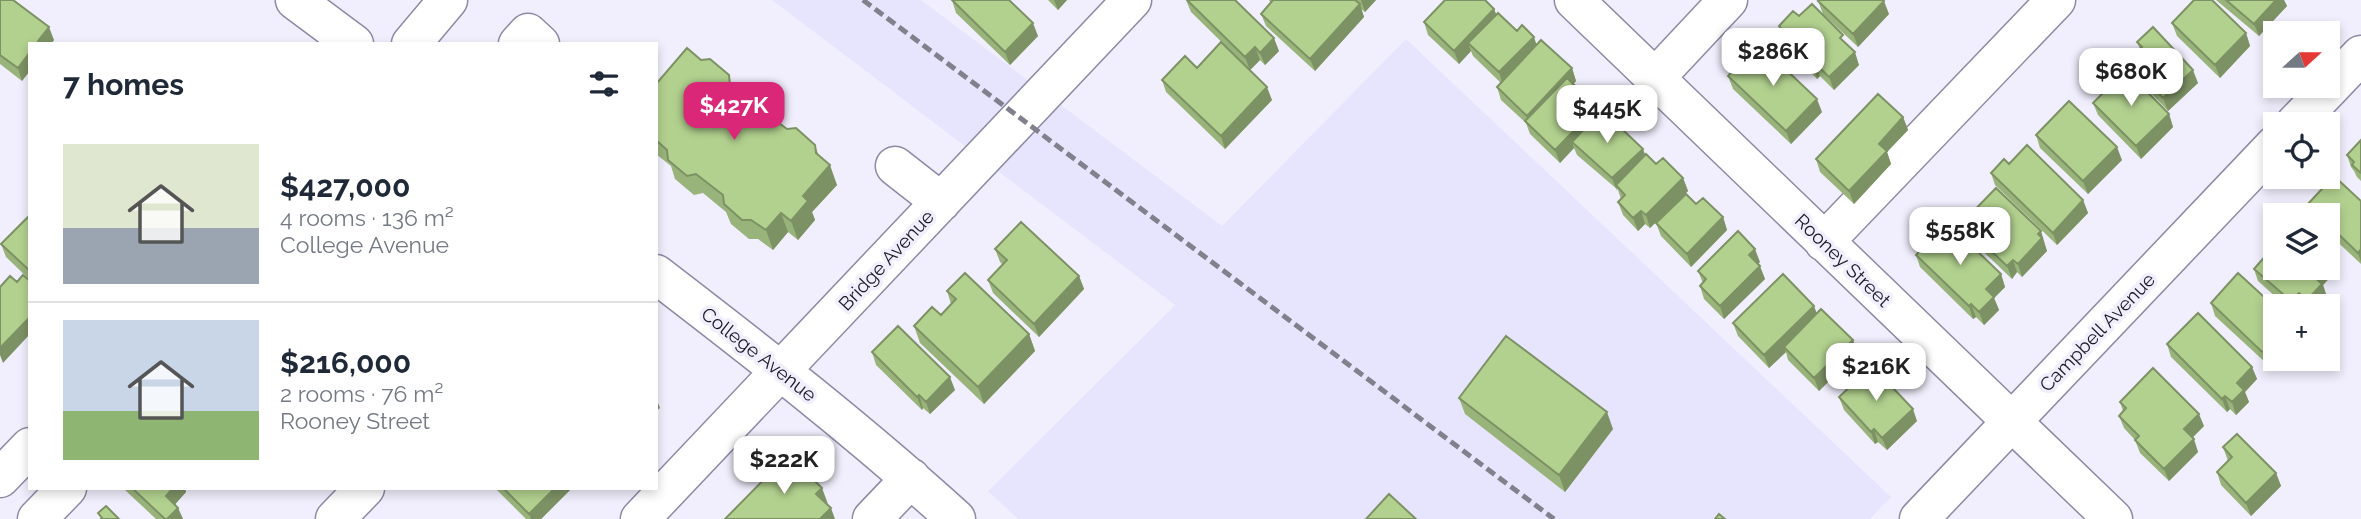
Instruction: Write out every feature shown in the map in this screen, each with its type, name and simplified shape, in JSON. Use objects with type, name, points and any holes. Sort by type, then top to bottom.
[{"type":"street","points":[[295,0],[351,42]]},
{"type":"street","points":[[413,42],[448,0]]},
{"type":"street","name":"Bridge Avenue","points":[[640,519],[1132,0]]},
{"type":"street","name":"Rooney Street","points":[[1574,0],[2113,519]]},
{"type":"street","points":[[1655,78],[1728,0]]},
{"type":"street","points":[[1824,242],[2056,0]]},
{"type":"street","points":[[521,42],[528,33],[538,42]]},
{"type":"street","points":[[2306,112],[2361,55]]},
{"type":"street","name":"Campbell Avenue","points":[[1919,519],[2263,158]]},
{"type":"street","points":[[895,166],[941,202]]},
{"type":"street","name":"College Avenue","points":[[658,276],[781,370],[911,478],[954,519]]},
{"type":"street","points":[[0,478],[28,449]]},
{"type":"street","points":[[872,519],[911,478]]},
{"type":"street","points":[[37,519],[64,490]]},
{"type":"street","points":[[335,519],[363,490]]},
{"type":"shaded area","points":[[772,0],[921,0],[1222,226],[1406,39],[1891,497],[1870,519],[1018,519],[988,491],[1175,305]]},
{"type":"building","points":[[0,0],[13,0],[49,27],[39,42],[28,42],[28,55],[18,68],[0,55]]},
{"type":"building","points":[[952,0],[1009,0],[1033,23],[1005,52]]},
{"type":"building","points":[[1187,0],[1235,0],[1274,38],[1260,53],[1255,47],[1245,57]]},
{"type":"building","points":[[1273,0],[1355,0],[1360,4],[1310,59],[1261,14]]},
{"type":"building","points":[[1445,0],[1485,0],[1494,9],[1454,51],[1424,22]]},
{"type":"building","points":[[2194,0],[2212,0],[2246,33],[2215,65],[2172,23]]},
{"type":"building","points":[[2226,0],[2276,0],[2254,24]]},
{"type":"building","points":[[1818,1],[1884,1],[1853,34]]},
{"type":"building","points":[[1812,4],[1843,35],[1840,38],[1855,52],[1829,77],[1815,63],[1813,66],[1782,36],[1785,33],[1779,26],[1793,11],[1799,16]]},
{"type":"building","points":[[1498,13],[1517,31],[1522,25],[1534,37],[1499,72],[1468,43]]},
{"type":"building","points":[[2153,27],[2193,70],[2163,98],[2128,60],[2142,47],[2137,42]]},
{"type":"building","points":[[1541,40],[1572,68],[1527,116],[1497,87]]},
{"type":"building","points":[[1221,42],[1267,87],[1221,136],[1162,80],[1185,56],[1197,68]]},
{"type":"building","points":[[1759,44],[1817,99],[1786,131],[1728,76]]},
{"type":"building","points":[[687,48],[701,60],[710,59],[729,75],[730,85],[743,94],[752,93],[773,110],[775,120],[787,129],[796,128],[815,145],[816,153],[830,165],[803,196],[808,201],[791,221],[781,213],[766,230],[751,220],[742,220],[724,204],[723,195],[696,174],[687,176],[668,160],[667,150],[658,142],[658,82]]},
{"type":"building","points":[[2126,70],[2169,114],[2136,146],[2093,103]]},
{"type":"building","points":[[1567,78],[1597,107],[1555,150],[1525,121]]},
{"type":"building","points":[[1878,94],[1903,117],[1879,144],[1887,151],[1849,191],[1816,159]]},
{"type":"building","points":[[2069,101],[2117,147],[2083,181],[2036,135]]},
{"type":"building","points":[[1602,110],[1643,149],[1612,178],[1572,142]]},
{"type":"building","points":[[2361,140],[2361,173],[2352,165],[2354,162],[2347,155]]},
{"type":"building","points":[[2027,145],[2083,200],[2053,233],[1991,173],[2004,159],[2009,164]]},
{"type":"building","points":[[1646,154],[1656,164],[1663,158],[1683,178],[1646,215],[1641,211],[1633,218],[1618,202],[1625,195],[1616,185]]},
{"type":"building","points":[[2340,182],[2361,201],[2361,249],[2358,253],[2340,236],[2340,203],[2309,203],[2322,189],[2340,189]]},
{"type":"building","points":[[1996,188],[2041,231],[2038,234],[2042,238],[2018,264],[2013,260],[2007,266],[1962,223]]},
{"type":"building","points":[[1686,194],[1696,204],[1703,198],[1723,217],[1687,254],[1656,223]]},
{"type":"building","points":[[28,217],[28,269],[1,244]]},
{"type":"building","points":[[1021,222],[1079,276],[1034,324],[988,280],[1007,260],[995,249]]},
{"type":"building","points":[[1947,222],[2001,274],[1986,289],[1994,297],[1979,312],[1971,304],[1969,306],[1916,255]]},
{"type":"building","points":[[1738,231],[1755,249],[1749,255],[1760,266],[1720,306],[1700,286],[1706,279],[1698,271]]},
{"type":"building","points":[[2263,259],[2263,277],[2254,269]]},
{"type":"building","points":[[965,273],[1029,334],[978,387],[914,326],[932,307],[941,315],[956,299],[947,291]]},
{"type":"building","points":[[2238,273],[2263,296],[2263,352],[2261,351],[2211,303]]},
{"type":"building","points":[[1783,274],[1814,306],[1764,355],[1733,323]]},
{"type":"building","points":[[23,275],[28,279],[28,319],[0,348],[0,287],[10,276],[17,282]]},
{"type":"building","points":[[2267,280],[2317,280],[2322,284],[2313,294],[2283,294]]},
{"type":"building","points":[[1821,309],[1853,340],[1814,378],[1784,347]]},
{"type":"building","points":[[2198,313],[2252,367],[2237,383],[2244,390],[2232,402],[2225,396],[2222,399],[2167,344]]},
{"type":"building","points":[[898,326],[950,377],[926,402],[919,395],[917,397],[872,352]]},
{"type":"building","points":[[1506,336],[1607,412],[1559,475],[1459,398]]},
{"type":"building","points":[[1872,366],[1913,409],[1882,438],[1874,429],[1871,432],[1839,397]]},
{"type":"building","points":[[2153,368],[2199,414],[2184,429],[2194,439],[2164,469],[2135,440],[2139,436],[2119,416],[2126,408],[2120,402]]},
{"type":"building","points":[[2237,434],[2276,473],[2246,503],[2217,472],[2232,457],[2223,447]]},
{"type":"building","points":[[788,455],[822,488],[816,494],[831,508],[820,519],[725,519]]},
{"type":"building","points":[[134,490],[171,490],[166,496],[178,508],[165,519]]},
{"type":"building","points":[[505,490],[553,490],[529,514]]},
{"type":"building","points":[[1389,494],[1416,519],[1366,519]]},
{"type":"building","points":[[106,506],[119,519],[101,519],[98,513]]},
{"type":"railway","points":[[863,0],[1554,519]]}]
